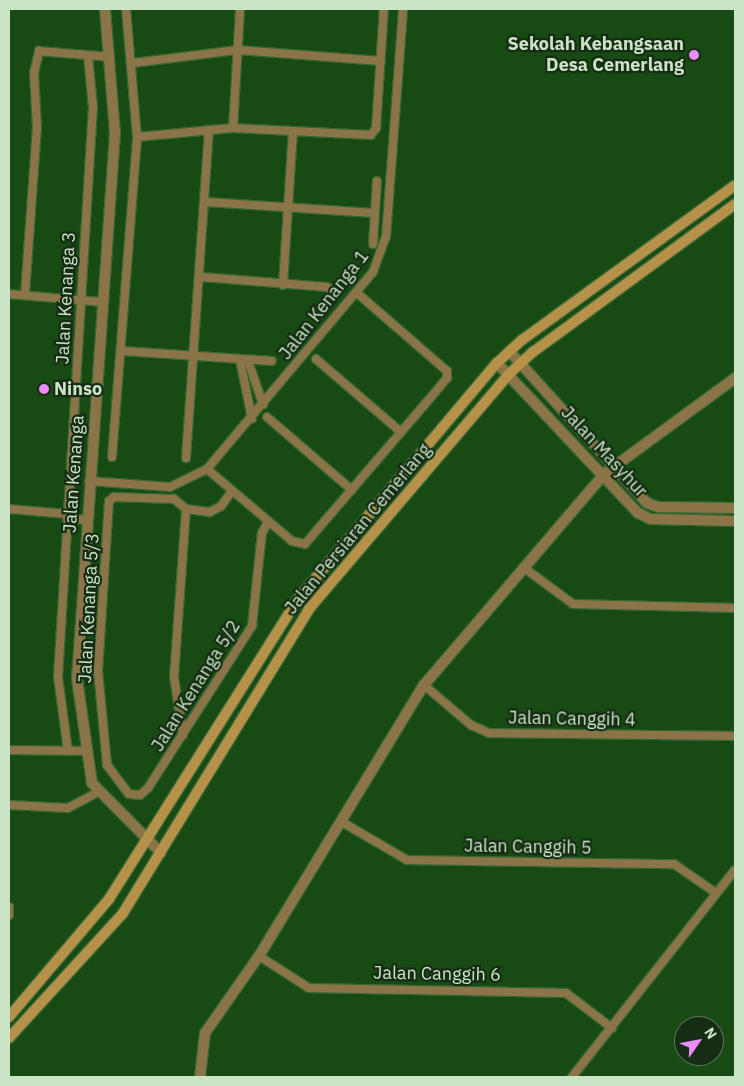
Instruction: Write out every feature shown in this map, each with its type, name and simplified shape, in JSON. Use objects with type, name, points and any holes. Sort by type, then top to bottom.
[{"type":"main road","name":"Jalan Persiaran Cemerlang","points":[[9,1017],[90,924],[148,843],[298,599],[497,364],[510,352],[735,185]]},
{"type":"main road","name":"Jalan Persiaran Cemerlang","points":[[9,1038],[104,936],[161,853],[309,609],[508,375],[520,364],[735,204]]},
{"type":"street","name":"Jalan Kenanga","points":[[105,9],[115,134],[86,520],[77,669],[86,752],[98,792],[148,843],[161,853]]},
{"type":"street","points":[[112,457],[122,351],[137,137],[133,63],[126,9]]},
{"type":"street","points":[[233,128],[240,9]]},
{"type":"street","points":[[137,137],[233,128],[366,136],[375,130],[384,9]]},
{"type":"street","name":"Jalan Kenanga 1","points":[[89,481],[170,487],[207,469],[252,419],[357,293],[384,249],[403,9]]},
{"type":"street","points":[[133,63],[238,50],[381,62]]},
{"type":"street","points":[[25,294],[37,128],[34,73],[39,52],[110,58]]},
{"type":"street","name":"Jalan Kenanga 3","points":[[68,751],[58,677],[93,107],[88,56]]},
{"type":"street","points":[[186,458],[202,277],[209,130]]},
{"type":"street","points":[[283,285],[293,132]]},
{"type":"street","points":[[373,244],[377,180]]},
{"type":"street","points":[[207,202],[288,209],[374,213]]},
{"type":"street","points":[[202,277],[283,285],[327,287],[334,292]]},
{"type":"street","points":[[207,469],[268,522],[302,544],[352,490],[448,373],[357,293]]},
{"type":"street","points":[[9,294],[103,302]]},
{"type":"street","points":[[122,351],[272,361]]},
{"type":"street","name":"Jalan Masyhur","points":[[510,352],[647,503],[658,507],[735,508]]},
{"type":"street","points":[[316,359],[401,432]]},
{"type":"street","points":[[244,360],[263,404]]},
{"type":"street","points":[[244,360],[252,419]]},
{"type":"street","name":"Jalan Masyhur","points":[[497,364],[604,474],[638,512],[651,519],[735,521]]},
{"type":"street","points":[[200,1077],[204,1033],[259,956],[424,685],[523,566],[604,474],[735,378]]},
{"type":"street","points":[[267,417],[352,490]]},
{"type":"street","points":[[183,735],[174,677],[186,509],[216,510],[232,490]]},
{"type":"street","name":"Jalan Kenanga 5/3","points":[[136,796],[121,788],[107,765],[98,671],[111,498],[174,499],[186,509]]},
{"type":"street","points":[[9,509],[86,520]]},
{"type":"street","name":"Jalan Kenanga 5/2","points":[[136,796],[148,788],[253,625],[262,533],[268,522]]},
{"type":"street","points":[[523,566],[573,604],[735,608]]},
{"type":"street","name":"Jalan Canggih 4","points":[[424,685],[471,725],[488,733],[735,736]]},
{"type":"street","points":[[9,750],[86,752]]},
{"type":"street","points":[[9,805],[68,808],[98,792]]},
{"type":"street","name":"Jalan Canggih 5","points":[[342,822],[407,860],[674,864],[716,893]]},
{"type":"street","points":[[572,1077],[735,870]]},
{"type":"street","points":[[9,907],[9,915]]},
{"type":"street","name":"Jalan Canggih 6","points":[[259,956],[309,988],[566,993],[612,1028]]},
{"type":"place","name":"Sekolah Kebangsaan Desa Cemerlang","points":[[694,55]]},
{"type":"place","name":"Ninso","points":[[44,389]]}]
